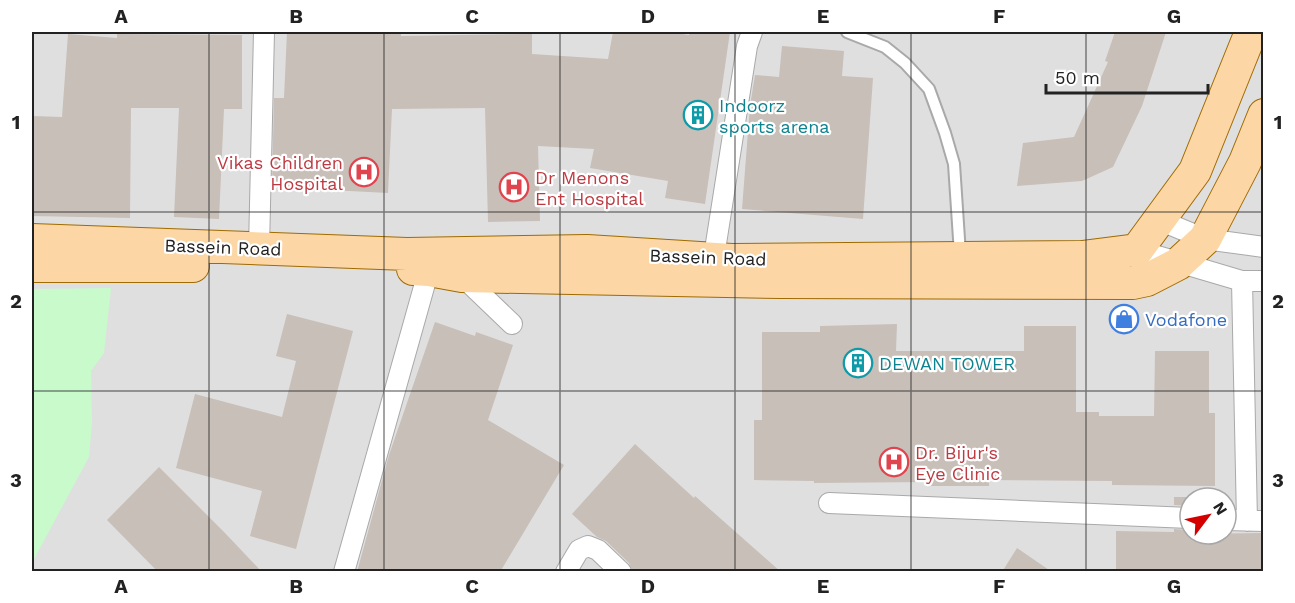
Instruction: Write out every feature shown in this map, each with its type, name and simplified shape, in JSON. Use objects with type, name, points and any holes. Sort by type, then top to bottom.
[{"type":"main road","points":[[1137,250],[1195,171],[1251,32]]},
{"type":"main road","name":"Bassein Road","points":[[32,266],[432,261],[587,251],[712,269],[1133,283],[1146,280],[1179,264],[1204,239],[1245,162],[1263,115]]},
{"type":"main road","name":"Bassein Road","points":[[32,240],[259,248],[432,261],[462,276],[712,269],[960,258],[1082,257],[1137,250]]},
{"type":"street","points":[[259,248],[264,32]]},
{"type":"street","points":[[712,269],[747,46],[752,32]]},
{"type":"street","points":[[1159,220],[1204,239],[1263,247]]},
{"type":"street","points":[[1137,250],[1242,281],[1263,281]]},
{"type":"street","points":[[344,572],[432,261]]},
{"type":"street","points":[[462,276],[512,324]]},
{"type":"street","points":[[1238,520],[1255,521],[1242,281]]},
{"type":"street","points":[[829,503],[1178,518]]},
{"type":"street","points":[[566,572],[579,550],[588,546],[598,550],[621,572]]},
{"type":"lane","points":[[847,32],[885,47],[905,63],[928,89],[954,164],[960,258]]},
{"type":"shaded area","points":[[32,32],[1263,32],[1263,571],[32,571]]},
{"type":"green space","points":[[111,288],[104,353],[91,371],[92,422],[89,457],[32,563],[32,289]]},
{"type":"building","points":[[287,32],[401,32],[401,36],[532,34],[532,54],[608,59],[613,32],[669,32],[689,35],[689,32],[730,32],[705,204],[665,198],[668,181],[590,168],[594,149],[538,146],[540,221],[488,222],[485,108],[392,109],[388,193],[272,187],[274,98],[284,98]]},
{"type":"building","points":[[1115,32],[1166,32],[1142,106],[1113,167],[1082,181],[1017,186],[1023,143],[1074,137],[1108,62],[1105,61]]},
{"type":"building","points":[[68,34],[117,38],[117,34],[242,35],[242,109],[224,109],[219,219],[174,217],[179,108],[131,108],[130,218],[32,216],[32,116],[62,117]]},
{"type":"building","points":[[782,46],[844,51],[842,76],[873,78],[863,219],[742,209],[750,106],[755,75],[779,77]]},
{"type":"building","points":[[287,314],[353,331],[296,549],[250,536],[262,491],[176,468],[195,394],[282,417],[296,361],[276,356]]},
{"type":"building","points":[[435,322],[475,336],[476,332],[513,345],[488,420],[564,465],[500,572],[357,572],[389,455]]},
{"type":"building","points":[[897,324],[896,351],[1024,351],[1024,326],[1076,326],[1076,412],[1099,412],[1099,416],[1154,416],[1155,351],[1209,351],[1209,413],[1215,413],[1215,486],[1112,485],[1112,481],[989,480],[989,486],[931,486],[931,482],[814,483],[814,481],[754,480],[754,420],[762,420],[762,332],[820,332],[820,326]]},
{"type":"building","points":[[635,444],[781,572],[633,572],[629,563],[606,541],[597,537],[572,514]]},
{"type":"building","points":[[159,467],[262,572],[158,572],[107,520]]},
{"type":"building","points":[[1174,497],[1178,497],[1178,505],[1174,505]]},
{"type":"building","points":[[1174,529],[1178,529],[1178,546],[1238,546],[1238,533],[1263,533],[1263,572],[1116,572],[1116,531],[1174,532]]},
{"type":"building","points":[[1017,548],[1052,572],[1002,572]]},
{"type":"place","name":"Indoorz sports arena","points":[[698,115]]},
{"type":"place","name":"Vikas Children Hospital","points":[[364,172]]},
{"type":"place","name":"Dr Menons Ent Hospital","points":[[514,187]]},
{"type":"place","name":"Vodafone","points":[[1124,319]]},
{"type":"place","name":"DEWAN TOWER","points":[[858,363]]},
{"type":"place","name":"Dr. Bijur's Eye Clinic","points":[[894,462]]}]
